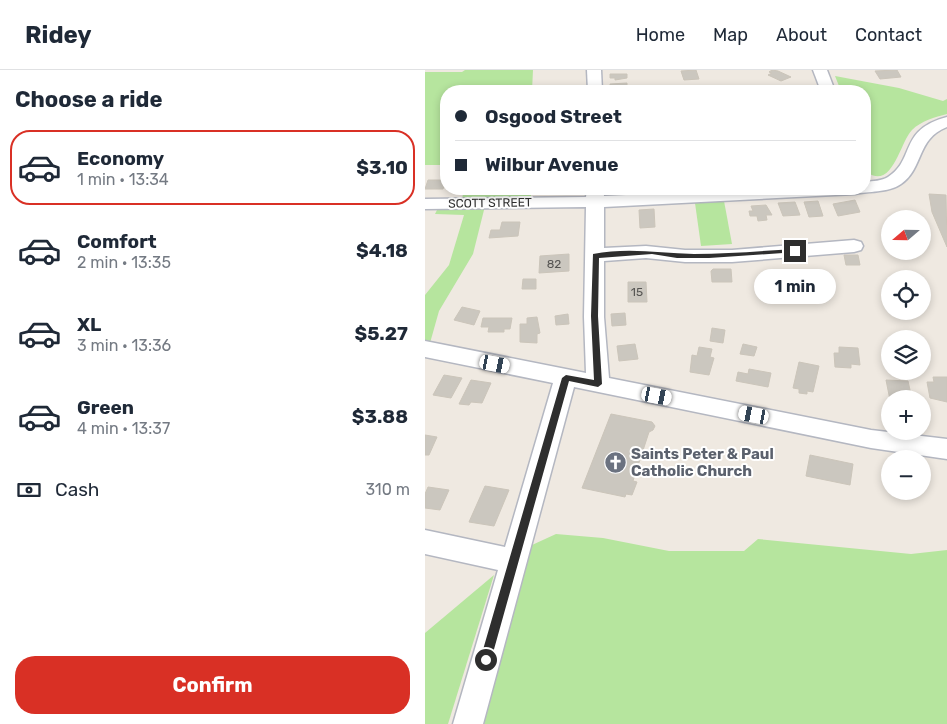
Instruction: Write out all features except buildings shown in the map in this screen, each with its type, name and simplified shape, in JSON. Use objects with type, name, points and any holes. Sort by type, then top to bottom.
[{"type":"street","points":[[594,70],[595,85]]},
{"type":"street","points":[[820,70],[826,85]]},
{"type":"street","points":[[871,186],[895,180],[909,162],[918,139],[926,131],[947,122]]},
{"type":"street","points":[[595,195],[594,316],[598,384]]},
{"type":"street","name":"SCOTT STREET","points":[[425,204],[595,195]]},
{"type":"street","points":[[595,256],[652,252],[685,256],[732,256],[854,246]]},
{"type":"street","points":[[425,349],[871,439],[947,449]]},
{"type":"street","points":[[468,724],[566,378]]},
{"type":"street","points":[[425,542],[513,562]]},
{"type":"green space","points":[[465,70],[533,70],[532,85],[440,85],[440,165],[425,165],[425,72],[462,72]]},
{"type":"green space","points":[[835,76],[899,88],[943,101],[947,99],[947,114],[924,122],[912,130],[890,170],[884,175],[877,176],[871,174],[871,85],[839,85]]},
{"type":"green space","points":[[463,195],[531,195],[531,197],[462,199]]},
{"type":"green space","points":[[724,201],[732,244],[701,246],[695,203]]},
{"type":"green space","points":[[485,206],[473,254],[439,311],[430,343],[425,342],[425,295],[449,265],[464,215],[435,214],[437,210]]},
{"type":"green space","points":[[556,534],[603,538],[669,551],[744,551],[758,539],[911,554],[947,550],[947,724],[484,724],[532,545]]},
{"type":"green space","points":[[494,575],[448,724],[425,724],[425,633]]},
{"type":"place","name":"Saints Peter & Paul Catholic Church","points":[[615,463]]},
{"type":"route","points":[[486,660],[566,378],[598,384],[594,316],[595,256],[652,252],[677,256],[709,256],[795,251]]}]
